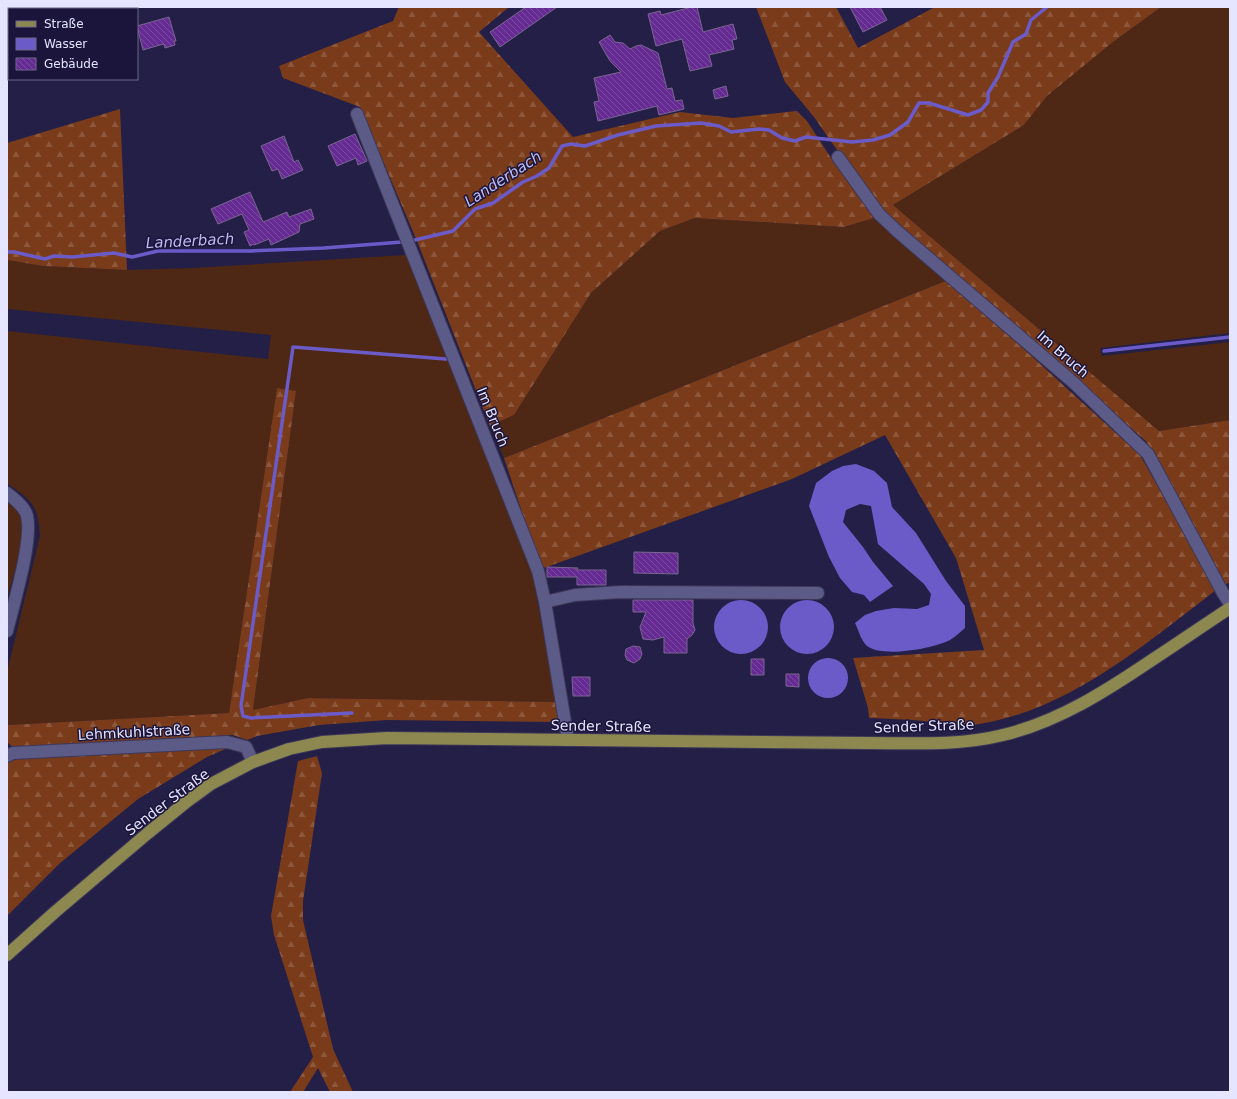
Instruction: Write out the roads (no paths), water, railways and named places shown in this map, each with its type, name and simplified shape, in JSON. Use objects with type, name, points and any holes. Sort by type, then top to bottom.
[{"type":"main road","name":"Sender Straße","points":[[7,955],[55,912],[185,803],[211,784],[253,762],[289,749],[322,742],[387,738],[931,743],[1003,735],[1039,724],[1077,706],[1112,686],[1230,608]]},
{"type":"street","name":"Im Bruch","points":[[357,114],[400,222],[409,249],[538,571],[545,602],[568,740]]},
{"type":"street","name":"Im Bruch","points":[[838,157],[879,214],[1074,383],[1148,454],[1230,604]]},
{"type":"street","points":[[7,493],[20,503],[26,511],[29,521],[25,555],[7,631]]},
{"type":"street","points":[[545,602],[575,595],[620,592],[818,593]]},
{"type":"street","name":"Lehmkuhlstraße","points":[[7,756],[13,753],[227,742],[246,747],[253,762]]},
{"type":"water","points":[[856,464],[874,471],[887,483],[892,507],[916,533],[946,581],[965,606],[965,628],[950,640],[921,649],[895,652],[873,649],[866,645],[863,640],[855,623],[865,615],[876,611],[894,608],[917,609],[929,605],[931,594],[924,584],[878,544],[871,506],[860,504],[846,510],[843,522],[893,586],[870,602],[864,595],[852,592],[840,578],[829,557],[809,506],[816,483],[832,471],[843,466]]},
{"type":"water","points":[[741,600],[751,602],[760,608],[766,617],[768,627],[766,637],[760,646],[751,652],[741,654],[731,652],[722,646],[716,637],[714,627],[716,617],[722,608],[731,602]]},
{"type":"water","points":[[807,600],[817,602],[826,608],[832,617],[834,627],[832,637],[826,646],[817,652],[807,654],[797,652],[788,646],[782,637],[780,627],[782,617],[788,608],[797,602]]},
{"type":"water","points":[[832,658],[839,661],[845,667],[848,678],[847,686],[839,695],[832,698],[824,698],[817,695],[809,686],[808,674],[811,667],[820,659]]},
{"type":"waterway","name":"Landerbach","points":[[7,252],[14,252],[45,259],[54,256],[72,257],[114,253],[132,257],[158,251],[250,251],[324,248],[415,240],[453,231],[475,209],[493,203],[523,182],[537,176],[549,168],[562,146],[571,144],[585,146],[618,135],[656,126],[701,123],[719,126],[731,132],[759,129],[769,130],[782,138],[795,141],[806,137],[852,142],[873,140],[890,135],[908,122],[919,103],[929,103],[968,115],[981,110],[988,102],[988,93],[998,77],[1013,42],[1026,34],[1031,20],[1047,7]]},
{"type":"waterway","points":[[1104,351],[1230,337]]},
{"type":"waterway","points":[[352,713],[251,718],[243,716],[241,706],[293,347],[446,359]]}]
